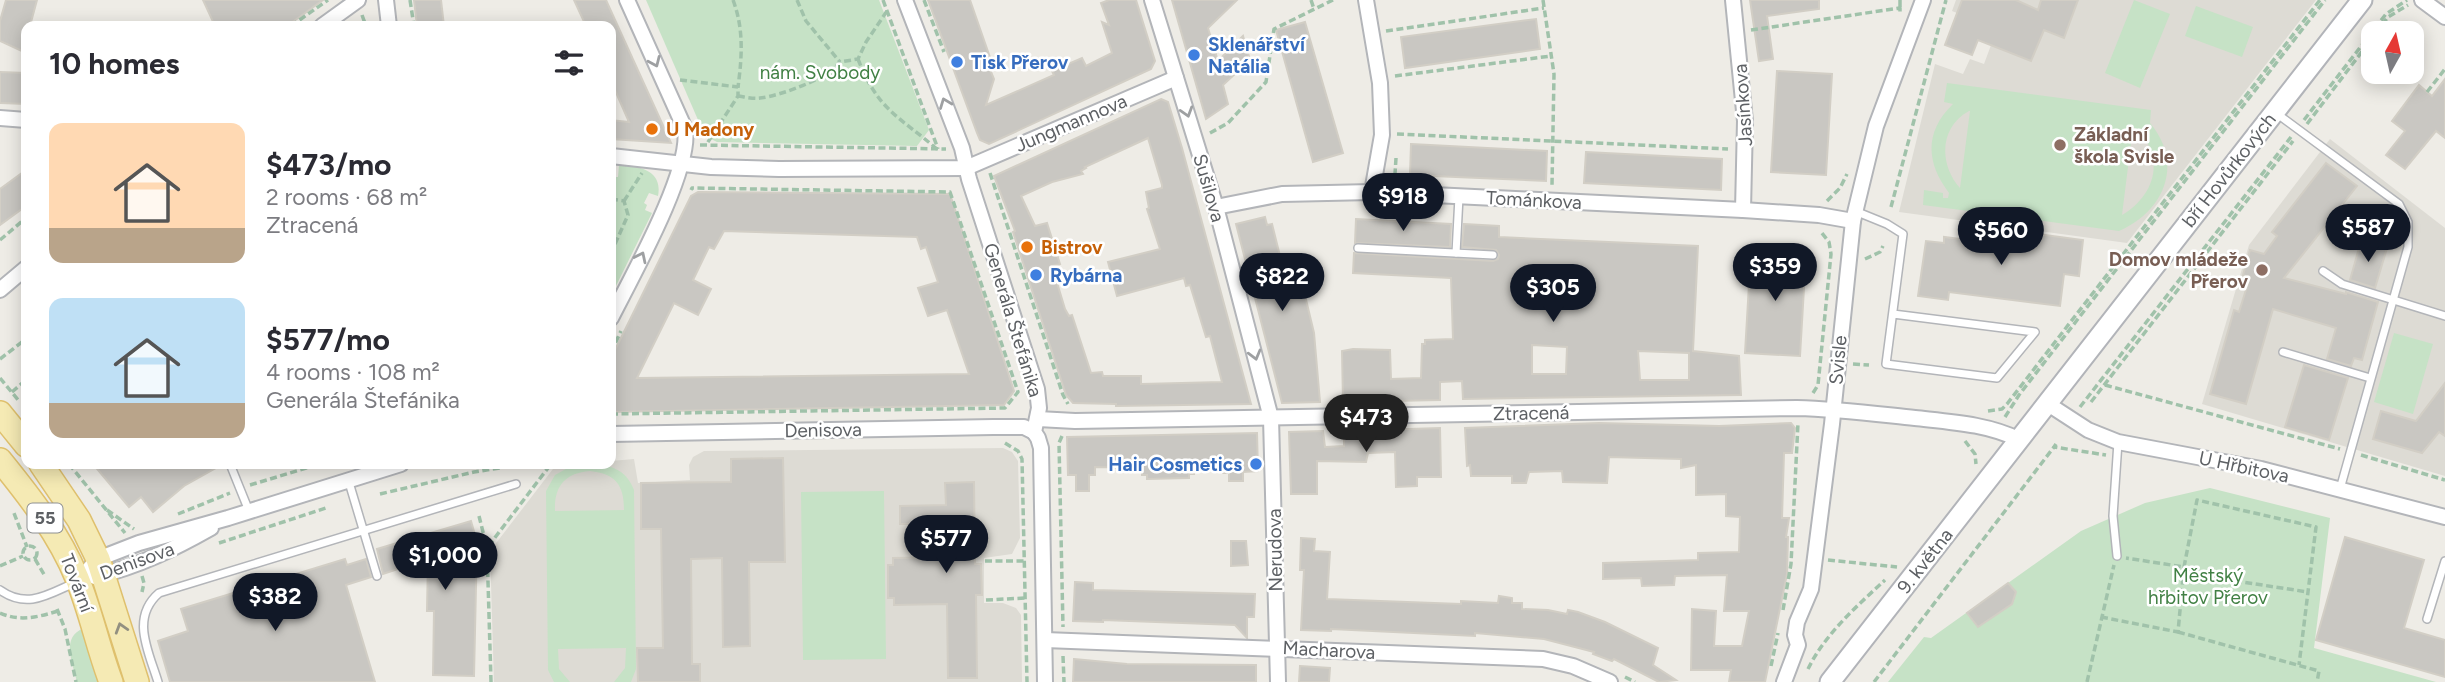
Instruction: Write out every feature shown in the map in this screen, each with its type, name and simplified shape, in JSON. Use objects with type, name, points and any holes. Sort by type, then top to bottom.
[{"type":"main road","name":"bří Hovůrkových","points":[[2020,440],[2362,0]]},
{"type":"main road","points":[[0,412],[21,439]]},
{"type":"main road","name":"9. května","points":[[1830,682],[2020,440]]},
{"type":"main road","name":"Tovární","points":[[0,460],[53,530],[78,581],[111,682]]},
{"type":"main road","name":"Tovární","points":[[44,469],[79,520],[101,567],[137,682]]},
{"type":"street","points":[[386,0],[388,21]]},
{"type":"street","points":[[618,320],[666,206],[686,142],[685,129],[626,0]]},
{"type":"street","points":[[616,157],[710,167],[966,168],[962,148],[905,0]]},
{"type":"street","name":"Sušilova","points":[[1152,0],[1216,207],[1271,418]]},
{"type":"street","points":[[1366,0],[1380,83],[1381,135],[1372,192]]},
{"type":"street","name":"Jasínkova","points":[[1732,0],[1745,121],[1743,210]]},
{"type":"street","name":"Svisle","points":[[1784,682],[1798,645],[1795,635],[1797,622],[1811,589],[1834,408],[1854,216],[1876,127],[1923,0]]},
{"type":"street","points":[[2413,1],[2445,17]]},
{"type":"street","points":[[331,21],[359,6]]},
{"type":"street","name":"Jungmannova","points":[[966,168],[1176,78]]},
{"type":"street","points":[[0,118],[21,120]]},
{"type":"street","name":"Generála Štefánika","points":[[966,168],[1037,389],[1036,425],[1041,448],[1045,682]]},
{"type":"street","name":"Tománkova","points":[[1216,207],[1282,194],[1372,192],[1854,216]]},
{"type":"street","points":[[0,290],[21,272]]},
{"type":"street","name":"U Hřbitova","points":[[2048,404],[2088,430],[2118,442],[2260,469],[2445,517]]},
{"type":"street","name":"Ztracená","points":[[1036,425],[1075,421],[1834,408],[1962,424],[2020,440]]},
{"type":"street","name":"Nerudova","points":[[1271,418],[1278,682]]},
{"type":"street","name":"Denisova","points":[[616,435],[1036,425]]},
{"type":"street","name":"Denisova","points":[[78,581],[148,540],[383,469]]},
{"type":"street","name":"Denisova","points":[[101,567],[146,562],[228,518]]},
{"type":"street","name":"Macharova","points":[[1045,640],[1543,659],[1613,677]]},
{"type":"lane","points":[[2274,112],[2399,204],[2405,213],[2409,234],[2408,247],[2340,490]]},
{"type":"lane","points":[[1456,253],[1459,197]]},
{"type":"lane","points":[[1854,216],[1887,224],[1903,234],[1886,364],[1997,378],[2035,332],[1893,314]]},
{"type":"lane","points":[[1358,248],[1493,254]]},
{"type":"lane","points":[[2323,271],[2342,284],[2445,316]]},
{"type":"lane","points":[[2283,352],[2371,378]]},
{"type":"lane","points":[[2117,556],[2113,516],[2118,442]]},
{"type":"lane","points":[[232,469],[249,511]]},
{"type":"lane","points":[[348,479],[377,576]]},
{"type":"lane","points":[[158,682],[142,624],[146,607],[159,593],[516,484]]},
{"type":"lane","points":[[2427,619],[2445,561]]},
{"type":"lane","points":[[0,590],[13,598],[30,600],[78,581]]},
{"type":"path","points":[[298,21],[327,0]]},
{"type":"path","points":[[410,0],[413,21]]},
{"type":"path","points":[[706,145],[738,96],[742,40],[740,21],[733,0]]},
{"type":"path","points":[[797,0],[806,21],[840,62]]},
{"type":"path","points":[[883,0],[938,150]]},
{"type":"path","points":[[1311,0],[1314,9]]},
{"type":"path","points":[[1205,136],[1228,123],[1266,82],[1274,29],[1333,0]]},
{"type":"path","points":[[1542,0],[1554,74],[1551,191]]},
{"type":"path","points":[[1900,0],[1900,20]]},
{"type":"path","points":[[1891,207],[1946,0]]},
{"type":"path","points":[[1983,411],[2002,410],[2323,0]]},
{"type":"path","points":[[1998,432],[2008,410],[2019,395],[2323,0]]},
{"type":"path","points":[[2386,21],[2413,1]]},
{"type":"path","points":[[2361,52],[2299,131],[2090,399],[2103,383],[2299,131],[2386,14],[2413,1]]},
{"type":"path","points":[[1386,31],[1544,8]]},
{"type":"path","points":[[1749,30],[1900,9]]},
{"type":"path","points":[[858,59],[887,11]]},
{"type":"path","points":[[1384,21],[1388,44]]},
{"type":"path","points":[[1393,69],[1393,77],[1551,56]]},
{"type":"path","points":[[738,96],[758,98],[777,94],[825,74],[836,68],[840,62],[858,59]]},
{"type":"path","points":[[858,59],[882,104],[938,150]]},
{"type":"path","points":[[2427,92],[2445,68]]},
{"type":"path","points":[[674,80],[738,87]]},
{"type":"path","points":[[1397,123],[1396,134],[1737,150]]},
{"type":"path","points":[[700,145],[952,149]]},
{"type":"path","points":[[1396,147],[1395,174],[1405,184]]},
{"type":"path","points":[[616,242],[628,217],[624,201],[645,168]]},
{"type":"path","points":[[989,171],[1063,395],[1069,405],[1075,408]]},
{"type":"path","points":[[1822,203],[1835,195],[1847,173]]},
{"type":"path","points":[[616,414],[1005,408],[1018,392],[950,192],[692,188],[686,200]]},
{"type":"path","points":[[616,200],[624,201]]},
{"type":"path","points":[[0,240],[21,222]]},
{"type":"path","points":[[1808,395],[1815,392],[1818,385],[1831,254],[1827,238],[1818,229]]},
{"type":"path","points":[[1862,263],[1880,252],[1883,246]]},
{"type":"path","points":[[0,359],[21,344]]},
{"type":"path","points":[[1851,371],[1852,362],[1868,365]]},
{"type":"path","points":[[2092,374],[2103,383],[2445,480]]},
{"type":"path","points":[[0,378],[21,405]]},
{"type":"path","points":[[11,392],[21,384]]},
{"type":"path","points":[[1783,612],[1791,564],[1798,417]]},
{"type":"path","points":[[1063,632],[1059,443],[1061,437],[1068,434]]},
{"type":"path","points":[[1962,440],[1970,445],[1977,457],[1974,468]]},
{"type":"path","points":[[1000,443],[1014,448],[1022,458],[1027,682]]},
{"type":"path","points":[[1874,682],[2055,445],[2110,456]]},
{"type":"path","points":[[73,469],[126,536]]},
{"type":"path","points":[[248,486],[304,469]]},
{"type":"path","points":[[380,494],[482,469]]},
{"type":"path","points":[[487,548],[547,469]]},
{"type":"path","points":[[173,516],[232,492]]},
{"type":"path","points":[[2178,632],[2184,570],[2197,500],[2316,527],[2299,665]]},
{"type":"path","points":[[12,508],[27,547]]},
{"type":"path","points":[[212,545],[326,508]]},
{"type":"path","points":[[107,510],[131,526],[135,535]]},
{"type":"path","points":[[478,516],[487,548],[491,682]]},
{"type":"path","points":[[23,556],[27,547]]},
{"type":"path","points":[[27,547],[36,549],[35,559],[45,576]]},
{"type":"path","points":[[23,556],[29,561],[35,559]]},
{"type":"path","points":[[0,566],[23,556]]},
{"type":"path","points":[[2087,682],[2117,556],[2308,592]]},
{"type":"path","points":[[1805,673],[1823,645],[1852,610],[1899,567],[1815,558]]},
{"type":"path","points":[[985,561],[1024,561]]},
{"type":"path","points":[[139,598],[146,582],[140,571]]},
{"type":"path","points":[[986,600],[1025,598]]},
{"type":"path","points":[[0,613],[13,618],[25,618],[58,610],[65,629],[76,682]]},
{"type":"path","points":[[2101,617],[2178,632],[2319,671],[2317,682]]},
{"type":"path","points":[[1771,669],[1779,630]]},
{"type":"path","points":[[1063,651],[1063,682]]},
{"type":"path","points":[[1613,677],[1634,682]]},
{"type":"shaded area","name":"Základní škola Svisle","points":[[1956,0],[2316,0],[2127,243],[1899,212],[1935,64],[1963,74],[1970,59],[1984,64],[1997,29],[1952,11]]},
{"type":"shaded area","points":[[2330,139],[2445,228],[2445,476],[2202,404],[2249,245]]},
{"type":"shaded area","points":[[1003,448],[1012,452],[1018,461],[1020,538],[1012,554],[984,558],[984,603],[1003,603],[1016,608],[1021,615],[1022,682],[494,682],[490,551],[553,469],[616,469],[616,461],[634,459],[638,483],[690,480],[689,465],[693,457],[704,451]]},
{"type":"green space","name":"nám. Svobody","points":[[646,0],[879,0],[929,130],[917,146],[717,142],[705,136]]},
{"type":"green space","points":[[2134,0],[2170,14],[2140,88],[2105,73]]},
{"type":"green space","points":[[2196,6],[2253,27],[2242,57],[2185,36]]},
{"type":"green space","points":[[1947,83],[2151,110],[2150,123],[2166,154],[2167,169],[2158,199],[2135,222],[2119,231],[1923,205],[1924,190],[1943,193],[1943,198],[1948,198],[1949,193],[1936,170],[1932,148],[1937,126],[1953,104],[1944,102]],"holes":[[[1970,111],[1960,188],[1948,169],[1945,147],[1952,127]],[[2133,127],[2141,133],[2150,148],[2154,168],[2144,195],[2122,215]]]},
{"type":"green space","points":[[619,165],[641,168],[653,175],[659,187],[658,196],[649,193],[644,203],[647,205],[645,210],[652,213],[616,286],[616,177]]},
{"type":"green space","points":[[2394,333],[2433,344],[2413,414],[2374,402]]},
{"type":"green space","points":[[566,469],[615,469],[630,481],[634,490],[636,669],[631,682],[614,682],[625,668],[626,648],[558,649],[559,669],[570,682],[554,682],[548,670],[546,491],[555,475]],"holes":[[[590,471],[606,475],[620,487],[624,510],[555,511],[559,488],[568,478]]]},
{"type":"green space","name":"Městský hřbitov Přerov","points":[[2210,488],[2330,518],[2314,648],[2436,682],[1888,682],[1924,637],[1931,638],[2081,531],[2145,503]]},
{"type":"green space","points":[[884,491],[886,659],[803,660],[801,492]]},
{"type":"green space","points":[[84,628],[102,682],[77,682],[70,644],[77,632]]},
{"type":"building","points":[[6,0],[37,0],[31,21],[21,21],[21,51],[0,41],[0,21]]},
{"type":"building","points":[[203,0],[323,0],[294,21],[213,21]]},
{"type":"building","points":[[414,0],[441,0],[443,21],[416,21]]},
{"type":"building","points":[[574,0],[606,0],[616,21],[584,21]]},
{"type":"building","points":[[928,0],[970,0],[993,66],[989,67],[994,79],[986,105],[1054,75],[1052,71],[1082,58],[1086,66],[1112,53],[1102,22],[1109,25],[1101,3],[1109,0],[1136,0],[1155,61],[1151,69],[989,144],[980,140],[977,133]]},
{"type":"building","points":[[1172,0],[1237,0],[1208,28],[1218,61],[1243,36],[1250,60],[1223,85],[1228,104],[1206,119]]},
{"type":"building","points":[[1750,0],[1819,0],[1819,9],[1767,16],[1773,59],[1759,61]]},
{"type":"building","points":[[1962,0],[2016,0],[2038,10],[2041,0],[2078,0],[2064,38],[2044,30],[2031,61],[1978,40],[1972,55],[1945,45]]},
{"type":"building","points":[[1536,19],[1540,49],[1405,68],[1401,37]]},
{"type":"building","points":[[616,22],[671,143],[616,139],[616,121],[629,122],[616,92]]},
{"type":"building","points":[[1305,22],[1343,153],[1313,162],[1276,30]]},
{"type":"building","points":[[1777,71],[1832,74],[1826,175],[1771,172]]},
{"type":"building","points":[[0,72],[21,73],[21,104],[0,103]]},
{"type":"building","points":[[2445,79],[2445,138],[2436,131],[2405,169],[2386,155],[2405,131],[2392,121],[2419,85],[2432,96]]},
{"type":"building","points":[[1161,99],[1168,102],[1251,404],[1116,406],[1073,403],[1066,395],[1013,232],[1015,231],[994,176]],"holes":[[[1148,138],[1162,188],[1146,192],[1147,209],[1160,249],[1108,262],[1117,296],[1184,278],[1186,286],[1190,285],[1206,337],[1210,336],[1222,382],[1141,384],[1141,376],[1103,376],[1102,372],[1091,373],[1072,315],[1069,316],[1065,309],[1052,266],[1060,264],[1047,223],[1035,226],[1021,196],[1052,182],[1083,174],[1081,171],[1085,167]]]},
{"type":"building","points":[[1411,144],[1547,151],[1546,181],[1410,175]]},
{"type":"building","points":[[1586,152],[1722,159],[1721,190],[1584,183]]},
{"type":"building","points":[[2326,163],[2357,186],[2284,278],[2378,302],[2362,360],[2354,358],[2351,366],[2327,359],[2336,328],[2273,309],[2246,404],[2210,394],[2234,310],[2239,312],[2250,277],[2243,275],[2250,250],[2264,254],[2277,236],[2272,232]]},
{"type":"building","points":[[21,174],[21,210],[0,225],[0,189]]},
{"type":"building","points":[[698,192],[950,194],[1014,391],[1004,405],[616,412],[616,348],[691,196]],"holes":[[[724,231],[917,237],[921,249],[926,247],[938,282],[918,288],[928,316],[947,310],[969,374],[637,378],[674,303],[698,315],[711,289],[693,280],[709,247],[714,249]]]},
{"type":"building","points":[[1265,217],[1267,225],[1272,224],[1284,272],[1307,267],[1311,285],[1303,287],[1314,333],[1320,402],[1282,403],[1236,224]]},
{"type":"building","points":[[1356,219],[1451,224],[1450,247],[1355,243]]},
{"type":"building","points":[[1464,224],[1499,226],[1499,237],[1698,246],[1693,351],[1739,356],[1741,395],[1463,399],[1462,381],[1440,382],[1440,400],[1343,402],[1342,351],[1390,350],[1391,379],[1421,378],[1422,344],[1425,344],[1425,340],[1453,339],[1451,278],[1353,273],[1354,253],[1493,261],[1498,259],[1496,250],[1462,247]],"holes":[[[1532,345],[1567,347],[1566,374],[1532,374]],[[1638,351],[1689,353],[1689,380],[1640,380]]]},
{"type":"building","points":[[2001,229],[2083,240],[2079,276],[2064,274],[2060,306],[1949,292],[1948,300],[1918,296],[1926,241],[1944,243],[1944,237],[1999,244]]},
{"type":"building","points":[[2361,241],[2387,248],[2375,288],[2350,280]]},
{"type":"building","points":[[1751,250],[1806,254],[1800,356],[1745,353]]},
{"type":"building","points":[[2304,365],[2348,378],[2329,440],[2285,427]]},
{"type":"building","points":[[2445,383],[2445,436],[2439,432],[2422,453],[2373,439],[2381,411],[2416,421]]},
{"type":"building","points":[[1599,423],[1719,426],[1791,423],[1795,428],[1792,453],[1784,453],[1782,518],[1789,518],[1786,537],[1787,574],[1765,682],[1729,682],[1731,670],[1691,670],[1692,609],[1716,611],[1714,646],[1742,646],[1749,611],[1724,611],[1727,575],[1675,576],[1674,585],[1642,586],[1641,578],[1603,579],[1603,563],[1698,560],[1698,553],[1739,552],[1740,517],[1726,516],[1726,494],[1696,495],[1696,465],[1681,468],[1681,459],[1609,457],[1607,483],[1563,482],[1562,471],[1529,472],[1526,483],[1512,483],[1512,476],[1471,476],[1470,465],[1467,466],[1465,428]]},
{"type":"building","points":[[1440,428],[1441,477],[1417,477],[1417,486],[1396,487],[1395,452],[1368,453],[1366,462],[1317,461],[1317,494],[1291,494],[1289,432],[1323,431],[1325,447],[1344,446],[1344,431]]},
{"type":"building","points":[[1257,433],[1258,471],[1243,472],[1243,481],[1229,481],[1229,473],[1223,473],[1222,468],[1194,470],[1194,474],[1189,474],[1189,478],[1147,479],[1147,475],[1142,475],[1142,468],[1095,467],[1095,475],[1089,475],[1089,491],[1076,491],[1076,475],[1068,475],[1067,437]]},
{"type":"building","points":[[783,458],[785,562],[749,562],[750,646],[723,647],[722,558],[691,559],[692,664],[700,664],[700,682],[638,682],[637,648],[663,648],[661,529],[641,529],[641,483],[731,482],[731,459]]},
{"type":"building","points":[[97,469],[214,469],[184,486],[153,512],[141,497],[129,507]]},
{"type":"building","points":[[974,482],[975,564],[981,564],[982,595],[976,595],[977,678],[948,678],[947,604],[894,605],[894,598],[888,598],[888,565],[893,565],[893,558],[947,557],[946,524],[900,524],[900,506],[946,505],[945,483]]},
{"type":"building","points":[[471,521],[477,542],[474,676],[433,675],[434,611],[427,611],[428,559],[383,574],[377,549]]},
{"type":"building","points":[[2345,537],[2424,560],[2404,628],[2445,640],[2445,677],[2316,640]]},
{"type":"building","points":[[1301,538],[1315,539],[1314,551],[1330,552],[1327,599],[1461,604],[1461,601],[1498,603],[1499,596],[1512,598],[1512,603],[1522,603],[1522,609],[1567,614],[1568,610],[1578,612],[1658,648],[1653,665],[1676,680],[1659,682],[1614,659],[1612,661],[1593,654],[1594,652],[1544,639],[1475,633],[1475,636],[1301,630],[1304,570],[1300,570]]},
{"type":"building","points":[[1231,541],[1246,541],[1248,565],[1231,566]]},
{"type":"building","points":[[345,559],[347,565],[366,559],[371,577],[346,585],[375,682],[170,682],[158,641],[188,631],[181,609]]},
{"type":"building","points":[[1075,582],[1093,583],[1093,590],[1255,594],[1254,617],[1247,617],[1247,638],[1235,625],[1073,621]]},
{"type":"building","points":[[2008,583],[2016,592],[2012,604],[1978,627],[1967,613]]},
{"type":"building","points":[[1074,659],[1127,664],[1256,665],[1256,682],[1073,682]]},
{"type":"building","points":[[1300,666],[1330,668],[1329,682],[1299,682]]},
{"type":"place","name":"Sklenářství Natália","points":[[1194,55]]},
{"type":"place","name":"Tisk Přerov","points":[[957,62]]},
{"type":"place","name":"U Madony","points":[[652,129]]},
{"type":"place","name":"Základní škola Svisle","points":[[2060,145]]},
{"type":"place","name":"Bistrov","points":[[1027,247]]},
{"type":"place","name":"Domov mládeže Přerov","points":[[2262,270]]},
{"type":"place","name":"Rybárna","points":[[1036,275]]},
{"type":"place","name":"Hair Cosmetics","points":[[1256,464]]}]
